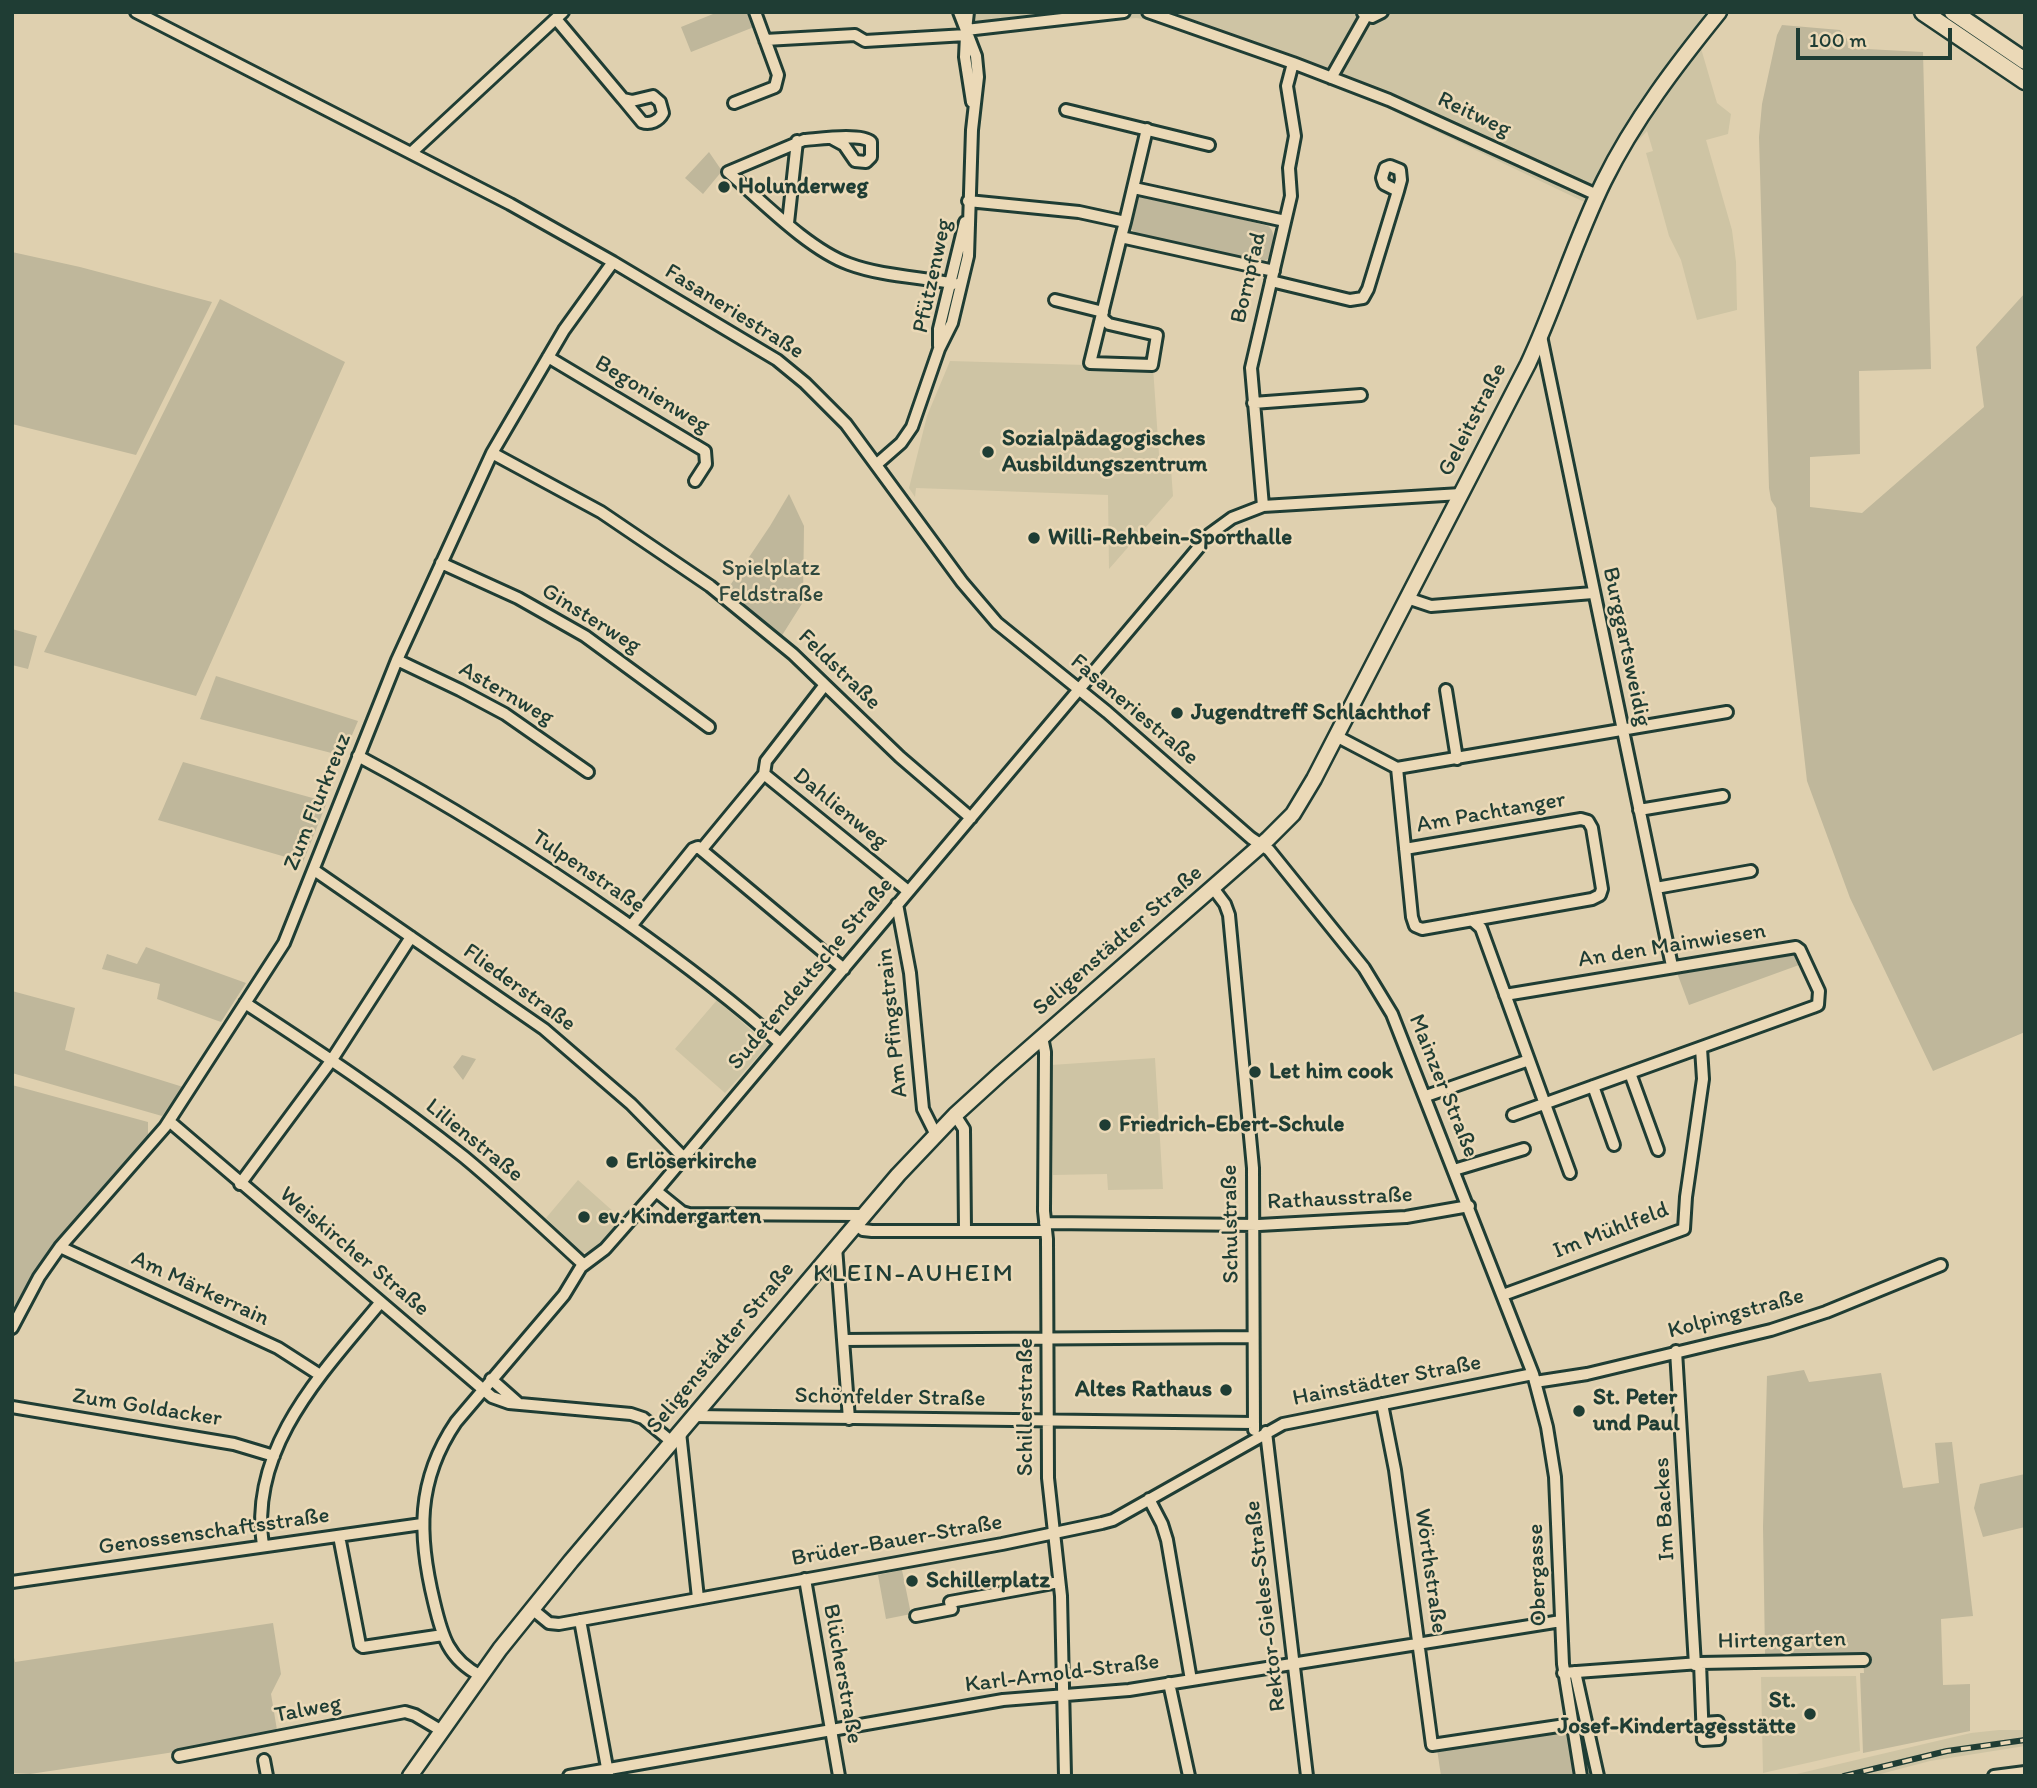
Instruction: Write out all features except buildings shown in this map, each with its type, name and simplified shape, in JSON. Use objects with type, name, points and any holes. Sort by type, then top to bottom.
[{"type":"highway","points":[[1923,12],[2025,81]]},
{"type":"highway","points":[[1953,12],[2025,61]]},
{"type":"main road","name":"Geleitstraße","points":[[1261,845],[1298,807],[1408,598],[1541,336],[1578,240],[1613,164],[1648,109],[1719,12]]},
{"type":"main road","name":"Seligenstädter Straße","points":[[410,1776],[532,1609],[858,1220],[956,1115],[1261,845]]},
{"type":"street","name":"Fasaneriestraße","points":[[136,12],[411,153],[613,262],[788,368],[836,412],[985,610],[1019,642],[1138,738],[1261,845]]},
{"type":"street","points":[[734,103],[775,87],[778,75],[755,12]]},
{"type":"street","name":"Pfützenweg","points":[[877,464],[901,443],[912,427],[939,349],[939,329],[956,284],[958,245],[968,207],[973,109],[978,78],[976,56],[959,12]]},
{"type":"street","name":"Pfützenweg","points":[[966,32],[968,12]]},
{"type":"street","points":[[765,40],[855,35],[865,41],[966,32],[1124,12]]},
{"type":"street","name":"Reitweg","points":[[1148,12],[1390,100],[1597,195]]},
{"type":"street","points":[[1331,78],[1364,14],[1372,17],[1382,12]]},
{"type":"street","points":[[411,153],[559,15],[623,99]]},
{"type":"street","name":"Bornpfad","points":[[1263,506],[1251,359],[1291,197],[1289,168],[1295,136],[1287,92],[1293,63]]},
{"type":"street","points":[[1066,110],[1209,145]]},
{"type":"street","points":[[1103,313],[1103,319],[1109,324],[1157,335],[1152,365],[1090,363],[1147,129]]},
{"type":"street","points":[[833,139],[797,141],[728,172],[822,250],[851,265],[956,284]]},
{"type":"street","points":[[788,223],[797,141]]},
{"type":"street","points":[[1134,188],[1284,221]]},
{"type":"street","points":[[1121,237],[1272,276],[1350,300],[1363,298],[1398,191]]},
{"type":"street","points":[[968,207],[1079,212],[1125,222]]},
{"type":"street","name":"Zum Flurkreuz","points":[[12,1328],[39,1277],[60,1247],[169,1121],[284,943],[397,660],[492,453],[579,307],[613,262]]},
{"type":"street","points":[[1055,300],[1103,313]]},
{"type":"street","name":"Burggartsweidig","points":[[1541,336],[1672,966]]},
{"type":"street","name":"Begonienweg","points":[[548,357],[705,451],[706,464],[695,481]]},
{"type":"street","points":[[1253,403],[1361,395]]},
{"type":"street","name":"Feldstraße","points":[[492,453],[601,512],[652,545],[757,623],[900,757],[971,818]]},
{"type":"street","name":"Sudetendeutsche Straße","points":[[481,1676],[458,1661],[443,1634],[426,1570],[422,1524],[431,1474],[439,1452],[456,1422],[564,1295],[583,1264],[605,1249],[656,1191],[1210,534],[1232,518],[1263,506],[1461,494]]},
{"type":"street","name":"Ginsterweg","points":[[441,563],[518,598],[574,629],[709,727]]},
{"type":"street","points":[[1408,598],[1431,606],[1593,593]]},
{"type":"street","name":"Asternweg","points":[[397,660],[505,714],[589,772]]},
{"type":"street","name":"Dahlienweg","points":[[824,686],[766,761],[764,774],[908,891]]},
{"type":"street","points":[[1446,690],[1457,759]]},
{"type":"street","points":[[1336,736],[1397,768],[1622,732],[1727,712]]},
{"type":"street","name":"Tulpenstraße","points":[[358,756],[477,824],[631,926],[717,990],[780,1043]]},
{"type":"street","points":[[1397,768],[1415,926],[1422,929],[1472,920],[1481,928],[1570,1173]]},
{"type":"street","points":[[702,849],[764,774]]},
{"type":"street","points":[[1639,810],[1723,796]]},
{"type":"street","name":"Am Pachtanger","points":[[1405,849],[1581,819],[1590,824],[1602,890],[1600,895],[1592,899],[1472,920]]},
{"type":"street","name":"Mainzer Straße","points":[[1261,845],[1269,850],[1349,949],[1392,1014],[1534,1378]]},
{"type":"street","points":[[631,926],[693,849],[702,849],[844,969]]},
{"type":"street","name":"Fliederstraße","points":[[314,870],[544,1029],[631,1104],[684,1158]]},
{"type":"street","points":[[1656,888],[1751,871]]},
{"type":"street","name":"Schulstraße","points":[[1213,888],[1225,904],[1228,915],[1252,1157],[1254,1440]]},
{"type":"street","name":"Am Pfingstrain","points":[[897,904],[910,973],[923,1109],[936,1135]]},
{"type":"street","points":[[240,1184],[331,1060],[411,937]]},
{"type":"street","name":"An den Mainwiesen","points":[[1505,995],[1797,947],[1819,991],[1818,1005],[1701,1048]]},
{"type":"street","name":"Lilienstraße","points":[[245,1003],[331,1060],[461,1155],[519,1204],[583,1264]]},
{"type":"street","name":"Schillerstraße","points":[[1042,1037],[1045,1052],[1048,1495],[1059,1582],[1065,1694],[1065,1776]]},
{"type":"street","points":[[1513,1115],[1701,1048]]},
{"type":"street","name":"Im Mühlfeld","points":[[1503,1294],[1684,1228],[1703,1079],[1701,1048]]},
{"type":"street","points":[[1426,1096],[1529,1060]]},
{"type":"street","points":[[1630,1073],[1658,1150]]},
{"type":"street","points":[[1593,1086],[1614,1145]]},
{"type":"street","points":[[956,1115],[964,1129],[965,1230]]},
{"type":"street","name":"Weiskircher Straße","points":[[169,1121],[380,1303],[501,1401],[637,1415],[676,1437]]},
{"type":"street","points":[[1454,1170],[1524,1149]]},
{"type":"street","name":"Rathausstraße","points":[[656,1191],[682,1212],[689,1214],[858,1220],[863,1230],[872,1231],[1253,1225],[1406,1217],[1469,1206]]},
{"type":"street","name":"Am Märkerrain","points":[[60,1247],[278,1348],[320,1375]]},
{"type":"street","points":[[836,1247],[849,1419]]},
{"type":"street","name":"Kolpingstraße","points":[[1534,1378],[1587,1374],[1749,1336],[1799,1321],[1941,1265]]},
{"type":"street","points":[[263,1546],[260,1509],[274,1456],[298,1405],[380,1303]]},
{"type":"street","points":[[843,1340],[1047,1339],[1253,1332]]},
{"type":"street","name":"Im Backes","points":[[1676,1351],[1698,1664]]},
{"type":"street","name":"Hainstädter Straße","points":[[1254,1440],[1290,1422],[1534,1378]]},
{"type":"street","name":"Obergasse","points":[[1534,1378],[1547,1427],[1555,1477],[1560,1621],[1569,1672],[1598,1776]]},
{"type":"street","points":[[491,1379],[518,1403]]},
{"type":"street","name":"Wörthstraße","points":[[1382,1404],[1395,1470],[1432,1745],[1572,1724]]},
{"type":"street","name":"Zum Goldacker","points":[[12,1407],[234,1444],[274,1456]]},
{"type":"street","name":"Schönfelder Straße","points":[[694,1416],[1254,1423]]},
{"type":"street","name":"Rektor-Gieles-Straße","points":[[1266,1432],[1307,1776]]},
{"type":"street","points":[[676,1437],[698,1598]]},
{"type":"street","name":"Brüder-Bauer-Straße","points":[[532,1609],[553,1624],[580,1620],[1107,1522],[1254,1440]]},
{"type":"street","points":[[1149,1499],[1162,1524],[1167,1541],[1191,1680]]},
{"type":"street","name":"Genossenschaftsstraße","points":[[12,1582],[422,1524]]},
{"type":"street","points":[[339,1536],[360,1645],[363,1647],[443,1634]]},
{"type":"street","name":"Blücherstraße","points":[[805,1579],[839,1776]]},
{"type":"street","points":[[916,1616],[952,1609],[950,1602],[1059,1582]]},
{"type":"street","points":[[580,1620],[608,1772]]},
{"type":"street","name":"Karl-Arnold-Straße","points":[[569,1776],[608,1772],[1003,1700],[1113,1691],[1191,1680],[1560,1621]]},
{"type":"street","name":"Hirtengarten","points":[[1569,1672],[1698,1664],[1864,1660]]},
{"type":"street","name":"Hirtengarten","points":[[1698,1664],[1702,1723]]},
{"type":"street","name":"Obergasse","points":[[1569,1672],[1572,1724],[1581,1776]]},
{"type":"street","points":[[1169,1683],[1189,1776]]},
{"type":"street","name":"Talweg","points":[[179,1756],[405,1712],[442,1731]]},
{"type":"street","points":[[264,1760],[267,1776]]},
{"type":"street","points":[[1994,1776],[2025,1772]]},
{"type":"shaded area","points":[[971,12],[1706,12],[1695,28],[1717,103],[1731,114],[1728,134],[1706,140],[1732,230],[1737,310],[1697,320],[1681,260],[1669,236],[1646,153],[1653,151],[1647,131],[1624,156],[1599,209],[1385,107],[1160,21],[1136,18],[1109,20],[975,37]]},
{"type":"shaded area","points":[[950,361],[1153,367],[1160,469],[1171,469],[1173,496],[1109,569],[1108,495],[916,488],[915,497],[909,488],[927,416]]},
{"type":"shaded area","points":[[717,1000],[768,1045],[725,1093],[675,1049]]},
{"type":"shaded area","name":"Friedrich-Ebert-Schule","points":[[1155,1058],[1163,1189],[1108,1190],[1107,1174],[1053,1175],[1051,1065]]},
{"type":"shaded area","name":"ev. Kindergarten","points":[[578,1180],[624,1221],[598,1248],[583,1253],[546,1218]]},
{"type":"shaded area","name":"St. Josef-Kindertagesstätte","points":[[1856,1676],[1860,1751],[1763,1773],[1761,1677]]},
{"type":"shaded area","points":[[2025,1730],[2025,1746],[1930,1761],[1873,1776],[1788,1776],[1971,1733]]},
{"type":"green space","points":[[718,12],[748,12],[754,27],[691,52],[681,27]]},
{"type":"green space","points":[[1782,25],[1840,30],[1847,39],[1848,48],[1923,52],[1931,369],[1859,371],[1860,454],[1810,457],[1810,507],[1862,513],[1984,407],[1976,347],[2025,293],[2025,1032],[1933,1071],[1850,898],[1807,781],[1776,508],[1769,488],[1759,137],[1762,104],[1777,35]]},
{"type":"green space","points":[[709,152],[722,171],[703,194],[685,178]]},
{"type":"green space","points":[[1146,195],[1268,226],[1273,237],[1268,259],[1260,263],[1136,233],[1131,229],[1132,212],[1139,196]]},
{"type":"green space","points":[[12,252],[212,302],[136,455],[12,424]]},
{"type":"green space","points":[[220,299],[345,362],[196,696],[44,652]]},
{"type":"green space","name":"Spielplatz Feldstraße","points":[[789,494],[804,526],[803,602],[781,637],[727,590]]},
{"type":"green space","points":[[12,629],[37,636],[28,669],[12,665]]},
{"type":"green space","points":[[216,676],[358,721],[343,756],[200,719]]},
{"type":"green space","points":[[183,762],[327,802],[303,862],[158,820]]},
{"type":"green space","points":[[146,947],[246,983],[221,1022],[157,999],[160,984],[102,969],[107,954],[137,964]]},
{"type":"green space","points":[[1793,949],[1799,965],[1689,1005],[1676,970]]},
{"type":"green space","points":[[12,991],[75,1008],[65,1050],[183,1087],[162,1116],[12,1073]]},
{"type":"green space","points":[[462,1055],[476,1059],[463,1080],[453,1067]]},
{"type":"green space","points":[[12,1085],[148,1122],[148,1142],[36,1269],[12,1310]]},
{"type":"green space","points":[[1804,1370],[1809,1382],[1881,1373],[1903,1488],[1939,1483],[1935,1443],[1952,1442],[1973,1616],[1941,1619],[1943,1685],[1970,1684],[1970,1731],[1863,1753],[1860,1673],[1864,1673],[1863,1654],[1765,1654],[1763,1527],[1767,1376]]},
{"type":"green space","points":[[2025,1474],[2025,1527],[1983,1537],[1974,1508],[1980,1484]]},
{"type":"green space","points":[[902,1570],[911,1614],[886,1619],[878,1575]]},
{"type":"green space","points":[[273,1623],[281,1674],[271,1694],[278,1736],[30,1774],[12,1773],[12,1649],[15,1662]]},
{"type":"green space","points":[[1566,1730],[1574,1776],[1441,1776],[1437,1749]]},
{"type":"railway","points":[[1844,1776],[1947,1751],[2025,1740]]},
{"type":"place","name":"Holunderweg","points":[[724,187]]},
{"type":"place","name":"Sozialpädagogisches Ausbildungszentrum","points":[[988,452]]},
{"type":"place","name":"Willi-Rehbein-Sporthalle","points":[[1034,538]]},
{"type":"place","name":"Jugendtreff Schlachthof","points":[[1177,713]]},
{"type":"place","name":"Let him cook","points":[[1255,1072]]},
{"type":"place","name":"Friedrich-Ebert-Schule","points":[[1105,1125]]},
{"type":"place","name":"Erlöserkirche","points":[[612,1162]]},
{"type":"place","name":"ev. Kindergarten","points":[[584,1217]]},
{"type":"place","name":"Altes Rathaus","points":[[1226,1390]]},
{"type":"place","name":"St. Peter und Paul","points":[[1579,1411]]},
{"type":"place","name":"Schillerplatz","points":[[912,1581]]},
{"type":"place","name":"St. Josef-Kindertagesstätte","points":[[1810,1714]]},
{"type":"district","name":"KLEIN-AUHEIM","points":[[914,1274]]}]
